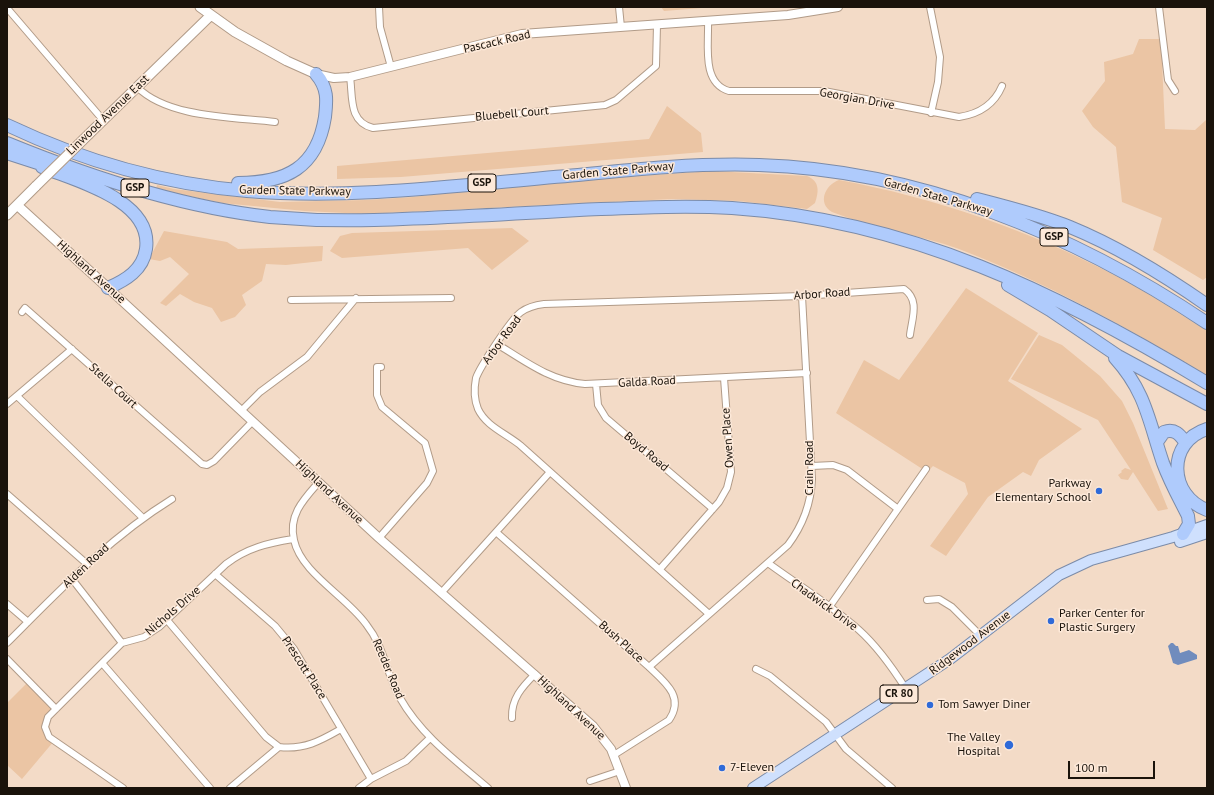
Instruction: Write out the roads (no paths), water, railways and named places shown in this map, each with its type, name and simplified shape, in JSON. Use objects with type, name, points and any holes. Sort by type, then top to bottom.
[{"type":"highway","points":[[161,178],[246,183],[275,180],[291,173],[302,165],[313,152],[322,130],[327,96],[325,87],[316,74]]},
{"type":"highway","name":"Garden State Parkway","points":[[7,125],[79,155],[161,178],[244,190],[330,193],[424,188],[677,166],[740,164],[825,170],[888,182],[969,204],[1054,237],[1124,272],[1207,323]]},
{"type":"highway","name":"Garden State Parkway","points":[[7,143],[72,167],[154,194],[268,216]]},
{"type":"highway","points":[[7,153],[100,190],[124,204],[139,218],[144,228],[146,239],[146,251],[142,261],[136,270],[126,278],[108,288]]},
{"type":"highway","name":"Garden State Parkway","points":[[7,153],[102,184],[152,198],[242,216],[332,220],[374,220],[648,207],[705,207],[775,212],[817,218],[878,231],[918,243],[977,264],[1054,299],[1157,353],[1207,383]]},
{"type":"highway","points":[[888,182],[931,186],[1056,222],[1111,246],[1188,291],[1207,305]]},
{"type":"highway","points":[[918,243],[1021,292],[1104,348],[1141,370],[1207,404]]},
{"type":"highway","points":[[1188,291],[1207,297]]},
{"type":"highway","points":[[1104,348],[1125,371],[1140,394],[1149,415],[1167,474],[1188,516],[1188,524],[1184,537]]},
{"type":"highway","points":[[1207,429],[1195,435],[1186,443],[1179,458],[1177,469],[1183,491],[1189,499],[1207,510]]},
{"type":"highway","points":[[1157,442],[1164,432],[1172,431],[1178,433],[1186,443]]},
{"type":"main road","name":"Pascack Road","points":[[200,7],[210,16],[287,61],[316,74]]},
{"type":"main road","name":"Linwood Avenue East","points":[[7,215],[210,16]]},
{"type":"main road","name":"Highland Avenue","points":[[17,205],[108,288]]},
{"type":"main road","name":"Ridgewood Avenue","points":[[1184,537],[1207,525]]},
{"type":"main road","name":"Ridgewood Avenue","points":[[754,788],[906,689],[981,636],[1059,575],[1081,564],[1132,549],[1207,533]]},
{"type":"main road","points":[[1184,537],[1207,541]]},
{"type":"street","points":[[379,7],[380,27],[390,67]]},
{"type":"street","points":[[619,7],[621,27]]},
{"type":"street","name":"Pascack Road","points":[[316,74],[334,78],[350,77],[522,34],[788,15],[838,7]]},
{"type":"street","points":[[930,7],[938,44],[940,64],[938,82],[931,113]]},
{"type":"street","points":[[1159,7],[1168,80],[1175,91]]},
{"type":"street","points":[[7,8],[103,120]]},
{"type":"street","name":"Georgian Drive","points":[[708,21],[710,72],[714,82],[723,90],[735,92],[824,91],[931,113],[959,117],[976,113],[991,103],[1002,86]]},
{"type":"street","name":"Bluebell Court","points":[[350,77],[351,103],[356,115],[362,124],[372,128],[605,105],[616,100],[656,66],[657,24]]},
{"type":"street","points":[[137,87],[153,100],[172,108],[275,122]]},
{"type":"street","name":"Highland Avenue","points":[[108,288],[379,538],[598,730],[614,754],[626,788]]},
{"type":"street","name":"Arbor Road","points":[[709,614],[520,444],[488,422],[478,408],[474,393],[477,377],[515,318],[528,308],[544,304],[802,296],[904,289],[911,294],[914,301],[910,335]]},
{"type":"street","name":"Crain Road","points":[[649,667],[788,545],[801,527],[810,502],[812,479],[802,296]]},
{"type":"street","points":[[242,410],[260,392],[307,357],[356,298]]},
{"type":"street","points":[[291,300],[451,298]]},
{"type":"street","name":"Stella Court","points":[[22,312],[25,308],[198,462],[206,465],[214,461],[253,421]]},
{"type":"street","name":"Galda Road","points":[[497,344],[550,376],[575,383],[596,384],[807,373]]},
{"type":"street","points":[[7,404],[72,349]]},
{"type":"street","points":[[379,538],[427,483],[433,471],[426,443],[387,412],[379,400],[377,367],[382,367]]},
{"type":"street","name":"Owen Place","points":[[660,569],[713,509],[727,488],[731,472],[724,378]]},
{"type":"street","name":"Boyd Road","points":[[596,384],[598,405],[606,418],[713,509]]},
{"type":"street","points":[[17,396],[143,518]]},
{"type":"street","points":[[812,466],[833,465],[847,470],[898,509]]},
{"type":"street","points":[[830,606],[926,469]]},
{"type":"street","points":[[442,592],[550,472]]},
{"type":"street","name":"Reeder Road","points":[[319,482],[297,509],[292,526],[294,539],[300,557],[356,612],[370,629],[385,658],[399,696],[420,728],[488,788]]},
{"type":"street","points":[[7,494],[87,564]]},
{"type":"street","name":"Alden Road","points":[[7,643],[87,564],[143,518],[172,499]]},
{"type":"street","name":"Bush Place","points":[[496,532],[649,667],[673,693],[674,712],[669,720],[660,727],[614,754]]},
{"type":"street","name":"Nichols Drive","points":[[122,788],[52,740],[46,732],[45,727],[48,717],[122,643],[144,637],[167,620],[226,564],[248,550],[269,543],[294,539]]},
{"type":"street","name":"Chadwick Drive","points":[[768,563],[799,587],[830,606],[869,640],[891,666],[906,689]]},
{"type":"street","name":"Prescott Place","points":[[215,574],[286,638],[302,660],[371,779]]},
{"type":"street","points":[[72,579],[122,643]]},
{"type":"street","points":[[927,600],[939,599],[952,607],[981,636]]},
{"type":"street","points":[[7,604],[28,622]]},
{"type":"street","points":[[167,620],[266,737],[279,747],[292,748],[308,746],[341,728]]},
{"type":"street","points":[[7,659],[56,709]]},
{"type":"street","points":[[102,663],[210,788]]},
{"type":"street","points":[[756,669],[776,681],[826,722],[846,749],[892,788]]},
{"type":"street","points":[[512,718],[511,709],[515,698],[523,686],[535,674]]},
{"type":"street","points":[[359,788],[371,779],[406,761],[430,738]]},
{"type":"street","points":[[230,788],[279,747]]},
{"type":"street","points":[[590,781],[620,771]]},
{"type":"water","points":[[1171,643],[1178,646],[1180,653],[1189,650],[1197,655],[1197,659],[1178,665],[1173,663],[1168,646]]},
{"type":"place","name":"Parkway Elementary School","points":[[1099,491]]},
{"type":"place","name":"Parker Center for Plastic Surgery","points":[[1051,621]]},
{"type":"place","name":"Tom Sawyer Diner","points":[[930,705]]},
{"type":"place","name":"The Valley Hospital","points":[[1009,745]]},
{"type":"place","name":"7-Eleven","points":[[722,768]]}]
